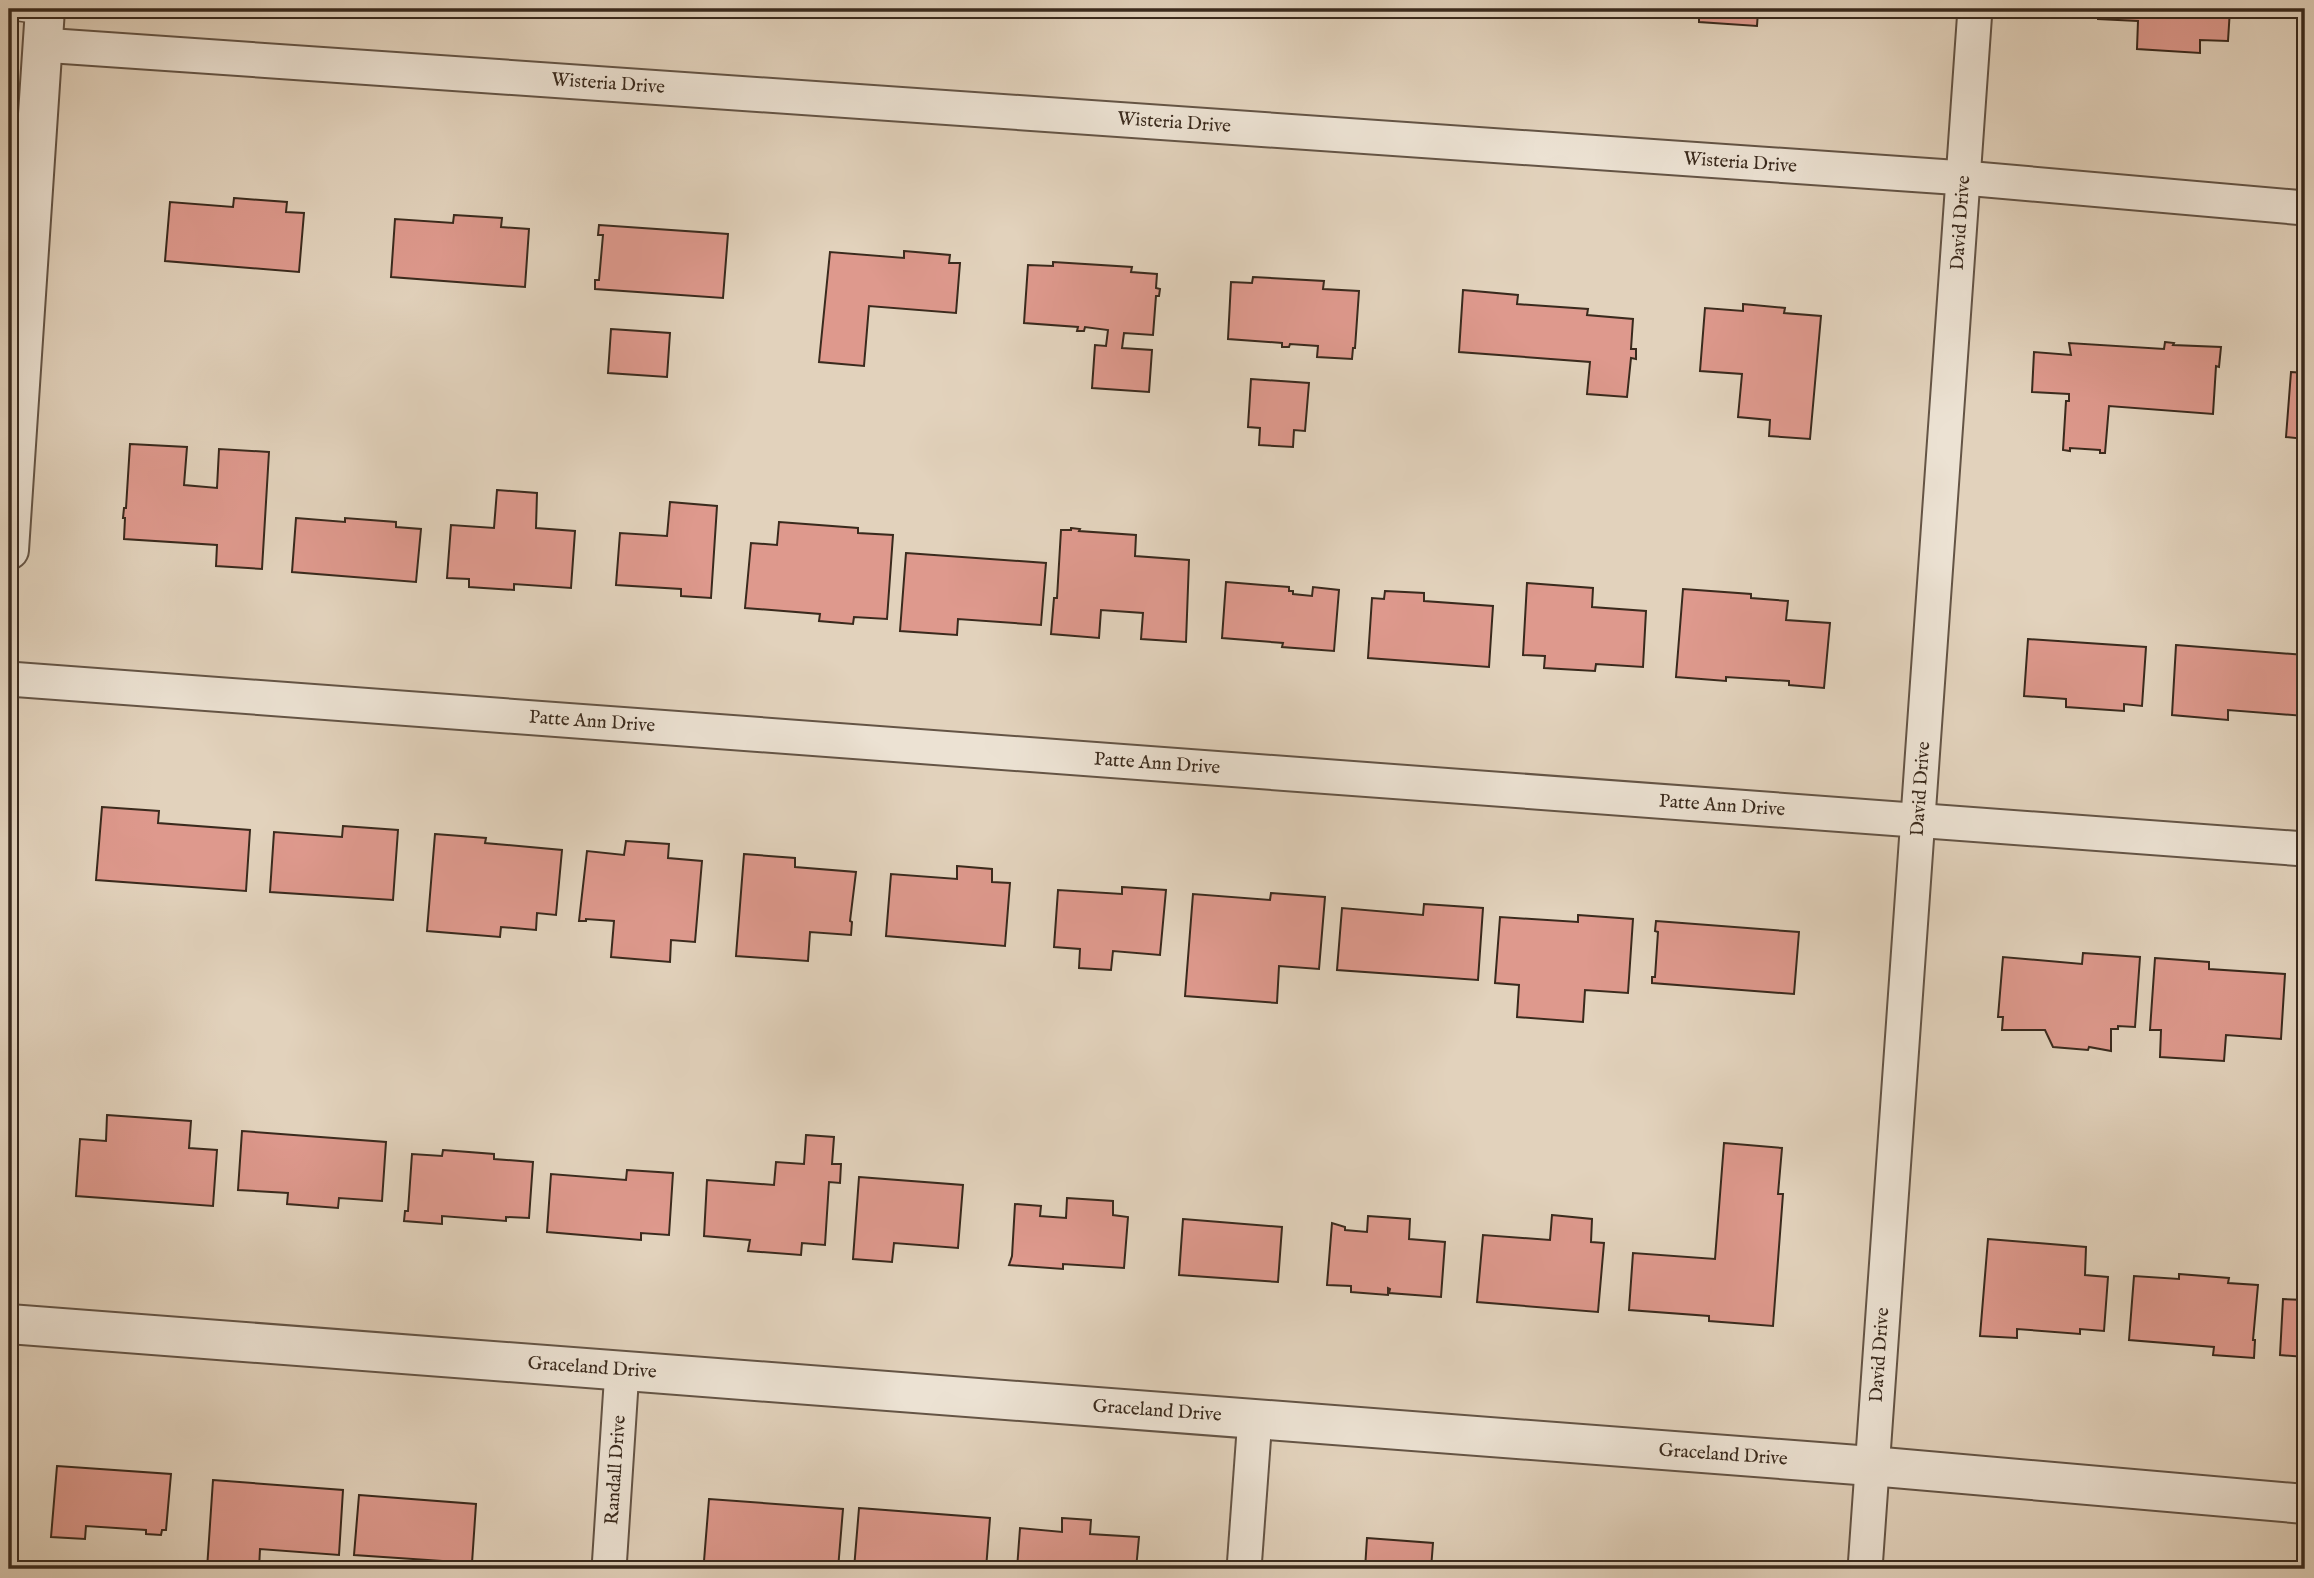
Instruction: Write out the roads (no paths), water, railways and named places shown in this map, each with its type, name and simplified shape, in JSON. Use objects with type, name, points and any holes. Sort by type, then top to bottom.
[{"type":"street","name":"David Drive","points":[[1864,1569],[1975,9]]},
{"type":"street","name":"Wisteria Drive","points":[[35,20],[2305,208]]},
{"type":"street","points":[[9,550],[16,329],[35,20]]},
{"type":"street","name":"Patte Ann Drive","points":[[9,679],[2305,849]]},
{"type":"street","name":"Graceland Drive","points":[[9,1324],[1871,1466],[2305,1504]]},
{"type":"street","name":"Randall Drive","points":[[609,1569],[622,1370]]},
{"type":"street","points":[[1244,1569],[1255,1418]]}]
